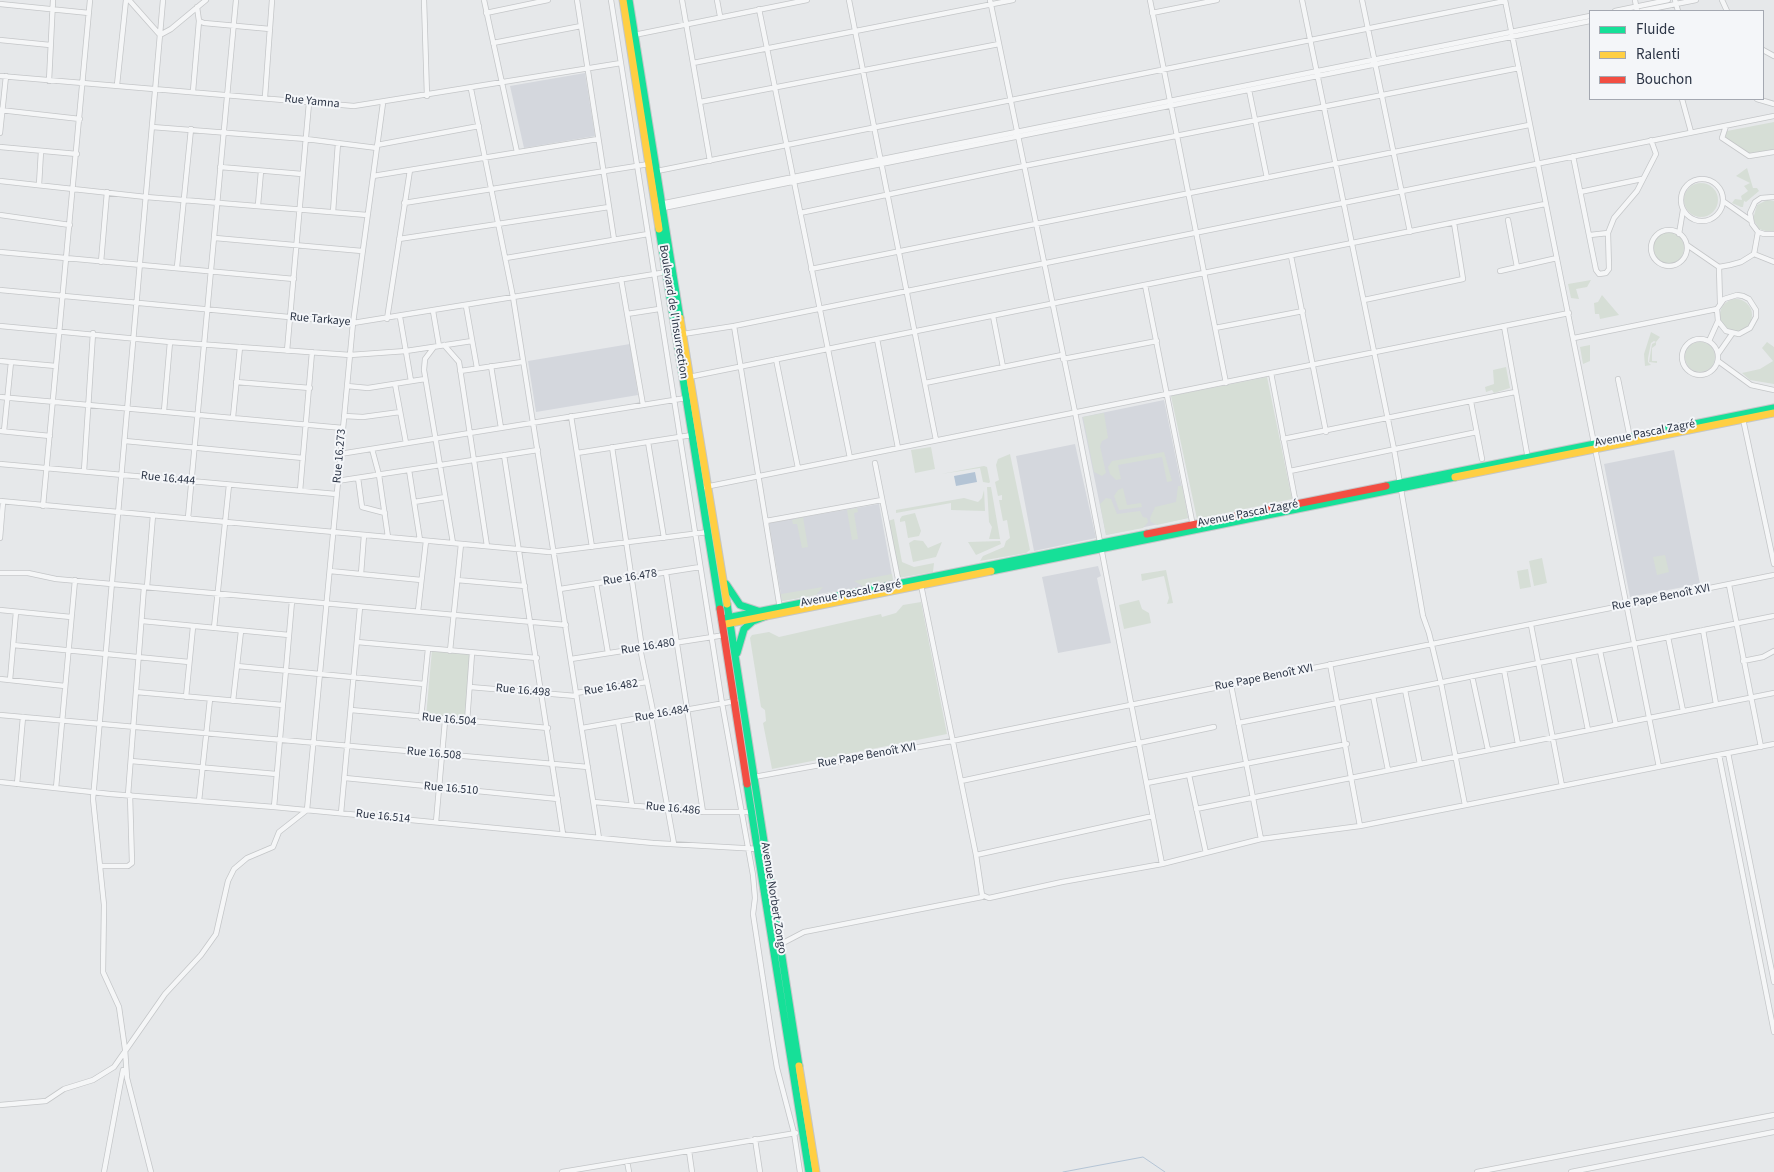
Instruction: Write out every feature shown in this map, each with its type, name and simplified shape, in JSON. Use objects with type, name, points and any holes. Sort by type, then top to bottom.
[{"type":"main road","name":"Boulevard de l'Insurrection","points":[[623,0],[657,171],[667,272],[704,488],[708,532],[726,621]]},
{"type":"main road","name":"Boulevard de l'Insurrection","points":[[629,0],[631,36],[649,164],[659,206],[683,334],[686,398],[722,576],[726,621]]},
{"type":"main road","name":"Avenue Pascal Zagré","points":[[726,621],[1529,460],[1774,408]]},
{"type":"main road","name":"Avenue Pascal Zagré","points":[[1631,439],[1774,413]]},
{"type":"main road","name":"Avenue Pascal Zagré","points":[[899,587],[921,585],[1099,546]]},
{"type":"main road","points":[[722,576],[736,602],[763,614]]},
{"type":"main road","points":[[735,660],[744,629],[763,614]]},
{"type":"main road","name":"Avenue Norbert Zongo","points":[[726,621],[725,635],[754,777],[762,849],[806,1132],[816,1172]]},
{"type":"main road","name":"Avenue Norbert Zongo","points":[[726,621],[735,660],[753,812],[780,944],[806,1132],[806,1154],[809,1172]]},
{"type":"street","points":[[49,81],[53,0]]},
{"type":"street","points":[[43,506],[90,0]]},
{"type":"street","points":[[127,0],[160,35]]},
{"type":"street","points":[[117,85],[127,0]]},
{"type":"street","points":[[104,1172],[121,1090],[126,1051],[117,1001],[103,972],[104,905],[93,792],[163,0]]},
{"type":"street","points":[[160,35],[171,29],[206,0]]},
{"type":"street","points":[[188,518],[196,448],[236,0]]},
{"type":"street","points":[[265,97],[272,0]]},
{"type":"street","points":[[424,0],[427,96]]},
{"type":"street","points":[[484,0],[517,152]]},
{"type":"street","points":[[486,13],[548,0]]},
{"type":"street","points":[[577,0],[614,239]]},
{"type":"street","points":[[612,0],[700,567],[755,889],[753,914],[772,1038],[777,1068],[794,1133],[800,1172]]},
{"type":"street","points":[[682,0],[710,161]]},
{"type":"street","points":[[717,0],[720,16]]},
{"type":"street","points":[[631,36],[720,16],[807,0]]},
{"type":"street","points":[[849,0],[936,440]]},
{"type":"street","points":[[693,63],[991,2],[1013,0]]},
{"type":"street","points":[[1150,0],[1226,382]]},
{"type":"street","points":[[1152,13],[1217,0]]},
{"type":"street","points":[[1302,0],[1394,449],[1422,616],[1432,644],[1441,682],[1465,805]]},
{"type":"street","points":[[1362,0],[1410,232]]},
{"type":"street","points":[[1635,0],[1638,10]]},
{"type":"street","points":[[1638,10],[1668,0]]},
{"type":"street","points":[[1638,10],[1696,0]]},
{"type":"street","points":[[657,171],[1505,1],[1596,446],[1659,767]]},
{"type":"street","points":[[991,2],[1075,412],[1099,546],[1132,703],[1162,864]]},
{"type":"street","points":[[0,4],[12,3],[89,13]]},
{"type":"street","points":[[193,91],[199,21],[197,8]]},
{"type":"street","points":[[759,10],[850,458]]},
{"type":"street","points":[[1566,24],[1589,16]]},
{"type":"street","points":[[199,21],[208,25],[270,29]]},
{"type":"street","points":[[659,206],[1512,34],[1589,21]]},
{"type":"street","points":[[493,43],[581,26]]},
{"type":"street","points":[[0,40],[50,45]]},
{"type":"street","points":[[700,102],[999,44]]},
{"type":"street","name":"Rue Yamna","points":[[3,76],[354,106],[471,89],[621,63]]},
{"type":"street","points":[[800,213],[1024,166],[1519,68]]},
{"type":"street","points":[[1170,104],[1250,90],[1317,74]]},
{"type":"street","points":[[0,133],[3,76]]},
{"type":"street","points":[[471,89],[514,297],[522,362],[538,450],[599,838]]},
{"type":"street","points":[[1250,90],[1267,178]]},
{"type":"street","points":[[1682,100],[1691,132]]},
{"type":"street","points":[[1760,100],[1774,104]]},
{"type":"street","points":[[287,350],[309,103]]},
{"type":"street","name":"Rue 16.273","points":[[307,810],[352,323],[383,103]]},
{"type":"street","points":[[1,111],[80,119]]},
{"type":"street","points":[[683,334],[908,292],[1043,262],[1402,192],[1774,116]]},
{"type":"street","points":[[811,269],[1530,125]]},
{"type":"street","points":[[152,127],[377,146],[479,126]]},
{"type":"street","points":[[1726,126],[1722,138],[1747,155],[1774,152]]},
{"type":"street","points":[[177,267],[191,129]]},
{"type":"street","points":[[373,176],[598,139]]},
{"type":"street","points":[[1573,156],[1597,272],[1601,274],[1609,269],[1608,233],[1614,218],[1637,191],[1656,154],[1651,140]]},
{"type":"street","points":[[333,212],[338,143]]},
{"type":"street","points":[[0,147],[77,154]]},
{"type":"street","points":[[39,185],[41,151]]},
{"type":"street","points":[[404,203],[649,164]]},
{"type":"street","points":[[220,168],[302,174]]},
{"type":"street","points":[[387,319],[410,170]]},
{"type":"street","points":[[258,205],[261,171]]},
{"type":"street","points":[[1580,192],[1642,179]]},
{"type":"street","points":[[1679,234],[1683,210],[1681,203],[1684,190],[1688,184],[1701,179],[1714,182],[1719,187],[1723,201],[1718,213],[1707,220],[1693,219],[1683,210]]},
{"type":"street","points":[[0,181],[146,197],[367,215]]},
{"type":"street","points":[[101,262],[107,192]]},
{"type":"street","points":[[1750,220],[1751,207],[1755,202],[1767,196],[1774,197]]},
{"type":"street","points":[[1723,201],[1750,220],[1758,232],[1774,234]]},
{"type":"street","points":[[686,378],[741,365],[915,332],[1545,204]]},
{"type":"street","points":[[399,239],[609,207]]},
{"type":"street","points":[[0,215],[70,225]]},
{"type":"street","points":[[1508,220],[1517,267]]},
{"type":"street","points":[[1364,300],[1463,280],[1454,223]]},
{"type":"street","points":[[1687,245],[1684,258],[1674,266],[1667,267],[1655,261],[1650,249],[1655,236],[1666,230],[1679,234],[1687,245],[1719,267],[1741,262],[1754,254],[1758,232]]},
{"type":"street","points":[[1590,235],[1608,233]]},
{"type":"street","points":[[506,258],[648,234]]},
{"type":"street","points":[[215,238],[362,251]]},
{"type":"street","points":[[0,252],[294,278]]},
{"type":"street","points":[[1754,254],[1774,262]]},
{"type":"street","points":[[1291,256],[1326,432]]},
{"type":"street","points":[[1500,271],[1557,258]]},
{"type":"street","points":[[1709,341],[1718,321],[1719,267]]},
{"type":"street","name":"Rue Tarkaye","points":[[0,290],[352,323],[400,317],[667,272]]},
{"type":"street","points":[[621,279],[643,405]]},
{"type":"street","points":[[1145,285],[1193,527]]},
{"type":"street","points":[[1574,338],[1719,306],[1724,299],[1737,295],[1749,299],[1756,310],[1756,317],[1750,328],[1739,334],[1732,334],[1721,327],[1718,321]]},
{"type":"street","points":[[466,306],[477,368]]},
{"type":"street","points":[[627,314],[660,309]]},
{"type":"street","points":[[433,311],[439,346],[458,359],[487,546]]},
{"type":"street","points":[[1215,328],[1303,312]]},
{"type":"street","points":[[704,488],[1569,313]]},
{"type":"street","points":[[992,316],[1003,367]]},
{"type":"street","points":[[400,317],[411,381]]},
{"type":"street","points":[[0,326],[93,333],[170,342],[350,355],[406,351],[472,341]]},
{"type":"street","points":[[734,326],[780,610]]},
{"type":"street","points":[[1504,326],[1529,460]]},
{"type":"street","points":[[84,471],[93,333]]},
{"type":"street","points":[[1718,354],[1732,334]]},
{"type":"street","points":[[877,339],[898,448]]},
{"type":"street","points":[[1696,339],[1709,341],[1718,354],[1718,361],[1710,372],[1703,375],[1689,372],[1682,361],[1682,354],[1689,342],[1696,339]]},
{"type":"street","points":[[925,383],[1003,367],[1157,341]]},
{"type":"street","points":[[164,411],[170,342]]},
{"type":"street","points":[[233,418],[240,346]]},
{"type":"street","points":[[439,346],[425,359],[425,379],[453,543]]},
{"type":"street","points":[[300,491],[312,352]]},
{"type":"street","points":[[776,359],[798,468]]},
{"type":"street","points":[[0,360],[56,366]]},
{"type":"street","points":[[1718,361],[1751,385],[1774,390]]},
{"type":"street","points":[[11,362],[2,431],[50,436]]},
{"type":"street","points":[[460,371],[522,362]]},
{"type":"street","points":[[491,366],[501,428]]},
{"type":"street","points":[[1271,373],[1297,507]]},
{"type":"street","points":[[347,386],[368,388],[425,379]]},
{"type":"street","points":[[1618,379],[1631,439]]},
{"type":"street","points":[[236,382],[310,388]]},
{"type":"street","points":[[395,384],[406,443]]},
{"type":"street","points":[[1283,439],[1326,432],[1515,392]]},
{"type":"street","points":[[0,397],[343,428]]},
{"type":"street","points":[[340,454],[686,398]]},
{"type":"street","points":[[1471,402],[1482,459]]},
{"type":"street","points":[[344,416],[366,417],[400,412]]},
{"type":"street","points":[[571,416],[592,547]]},
{"type":"street","points":[[1743,419],[1774,564]]},
{"type":"street","points":[[1290,471],[1477,432]]},
{"type":"street","points":[[577,453],[692,434]]},
{"type":"street","points":[[124,441],[303,458]]},
{"type":"street","points":[[648,442],[664,538]]},
{"type":"street","points":[[612,447],[641,648],[674,844]]},
{"type":"street","points":[[372,449],[379,475],[388,537]]},
{"type":"street","points":[[338,481],[538,450]]},
{"type":"street","points":[[504,455],[564,834]]},
{"type":"street","points":[[875,463],[899,587]]},
{"type":"street","name":"Rue 16.444","points":[[0,464],[336,494]]},
{"type":"street","points":[[409,470],[420,540]]},
{"type":"street","points":[[358,478],[362,507],[385,513]]},
{"type":"street","points":[[214,628],[229,485]]},
{"type":"street","points":[[414,502],[445,497]]},
{"type":"street","points":[[766,521],[882,500]]},
{"type":"street","points":[[0,538],[1,502],[553,551],[708,532]]},
{"type":"street","points":[[100,866],[128,866],[132,864],[129,795],[131,761],[142,621],[153,515]]},
{"type":"street","points":[[361,574],[364,535]]},
{"type":"street","points":[[418,611],[426,541]]},
{"type":"street","points":[[450,651],[461,544]]},
{"type":"street","name":"Rue 16.478","points":[[560,589],[700,567]]},
{"type":"street","points":[[330,571],[421,580]]},
{"type":"street","points":[[666,572],[703,812]]},
{"type":"street","points":[[0,573],[28,573],[74,580],[218,594],[566,625]]},
{"type":"street","name":"Rue Pape Benoît XVI","points":[[754,777],[952,740],[1774,575]]},
{"type":"street","points":[[56,788],[74,580]]},
{"type":"street","points":[[457,580],[524,586]]},
{"type":"street","points":[[596,584],[608,653]]},
{"type":"street","points":[[921,585],[976,855],[982,895]]},
{"type":"street","points":[[1729,585],[1760,747]]},
{"type":"street","points":[[274,807],[292,601]]},
{"type":"street","points":[[341,813],[352,710],[360,606]]},
{"type":"street","points":[[0,610],[71,617]]},
{"type":"street","points":[[10,680],[16,612]]},
{"type":"street","points":[[1238,723],[1774,616]]},
{"type":"street","points":[[142,621],[289,635]]},
{"type":"street","points":[[1531,625],[1562,786]]},
{"type":"street","points":[[186,697],[193,627]]},
{"type":"street","points":[[1703,630],[1716,704]]},
{"type":"street","points":[[233,701],[241,631]]},
{"type":"street","name":"Rue 16.480","points":[[570,659],[725,635]]},
{"type":"street","points":[[1668,637],[1684,711]]},
{"type":"street","points":[[357,642],[537,658]]},
{"type":"street","points":[[13,646],[189,662]]},
{"type":"street","points":[[421,718],[428,649]]},
{"type":"street","points":[[1600,651],[1616,725]]},
{"type":"street","points":[[1743,661],[1763,657],[1774,651]]},
{"type":"street","points":[[467,722],[472,653]]},
{"type":"street","points":[[1573,656],[1588,730]]},
{"type":"street","points":[[1330,664],[1347,744],[1360,826]]},
{"type":"street","points":[[237,666],[424,684]]},
{"type":"street","points":[[1504,670],[1518,744]]},
{"type":"street","points":[[1472,676],[1488,750]]},
{"type":"street","points":[[0,679],[65,686]]},
{"type":"street","name":"Rue 16.482","points":[[576,694],[647,682]]},
{"type":"street","points":[[1231,684],[1261,839]]},
{"type":"street","name":"Rue 16.498","points":[[470,687],[576,694]]},
{"type":"street","points":[[1405,690],[1420,764]]},
{"type":"street","points":[[136,692],[283,705]]},
{"type":"street","points":[[1196,809],[1774,693]]},
{"type":"street","points":[[1373,696],[1388,770]]},
{"type":"street","points":[[199,801],[210,699]]},
{"type":"street","name":"Rue 16.484","points":[[582,728],[739,700]]},
{"type":"street","name":"Rue 16.504","points":[[352,710],[445,721],[548,728]]},
{"type":"street","name":"Rue 16.508","points":[[0,715],[98,722],[588,767]]},
{"type":"street","points":[[17,784],[23,717]]},
{"type":"street","points":[[436,822],[445,721]]},
{"type":"street","points":[[618,722],[632,805]]},
{"type":"street","points":[[961,781],[1214,727]]},
{"type":"street","points":[[1147,783],[1347,744]]},
{"type":"street","points":[[982,895],[989,898],[1089,876],[1162,864],[1261,839],[1360,826],[1774,744]]},
{"type":"street","points":[[1728,753],[1774,982]]},
{"type":"street","points":[[1718,755],[1774,1032]]},
{"type":"street","points":[[131,761],[276,774]]},
{"type":"street","points":[[1189,775],[1206,852]]},
{"type":"street","name":"Rue 16.510","points":[[345,778],[558,799]]},
{"type":"street","name":"Rue 16.514","points":[[0,782],[599,838],[747,850],[762,849]]},
{"type":"street","name":"Rue 16.486","points":[[594,802],[703,812],[753,812]]},
{"type":"street","points":[[0,1105],[46,1100],[64,1090],[93,1080],[110,1071],[119,1062],[165,994],[201,955],[216,934],[228,881],[234,869],[247,858],[274,846],[279,832],[307,810]]},
{"type":"street","points":[[976,855],[1059,839],[1088,830],[1153,816]]},
{"type":"street","points":[[780,944],[804,932],[982,897],[982,895]]},
{"type":"street","points":[[125,1061],[127,1078],[151,1172]]},
{"type":"street","points":[[1477,1172],[1774,1115]]},
{"type":"street","points":[[562,1172],[596,1170],[627,1161],[806,1132]]},
{"type":"street","points":[[1571,1172],[1774,1132]]},
{"type":"street","points":[[755,1139],[760,1172]]},
{"type":"street","points":[[689,1150],[692,1172]]},
{"type":"street","points":[[798,1155],[806,1154]]},
{"type":"street","points":[[627,1161],[629,1172]]},
{"type":"shaded area","points":[[585,73],[595,136],[524,148],[510,86]]},
{"type":"shaded area","points":[[1774,122],[1774,150],[1750,154],[1725,138],[1727,131]]},
{"type":"shaded area","points":[[1747,168],[1753,188],[1757,188],[1759,191],[1746,202],[1744,201],[1743,207],[1741,207],[1732,203],[1735,199],[1742,200],[1741,196],[1748,191],[1744,186],[1750,183],[1736,176]]},
{"type":"shaded area","points":[[1701,183],[1708,184],[1713,188],[1717,193],[1717,207],[1713,212],[1708,216],[1701,217],[1694,216],[1689,212],[1685,207],[1684,200],[1685,193],[1689,188],[1694,184]]},
{"type":"shaded area","points":[[1767,200],[1774,201],[1774,231],[1769,232],[1759,229],[1753,219],[1757,205]]},
{"type":"shaded area","points":[[1668,232],[1674,233],[1679,237],[1683,242],[1683,254],[1679,259],[1674,263],[1668,264],[1662,263],[1657,259],[1653,254],[1652,248],[1653,242],[1657,237],[1662,233]]},
{"type":"shaded area","points":[[1591,280],[1587,287],[1576,289],[1579,299],[1571,298],[1568,284]]},
{"type":"shaded area","points":[[1602,295],[1619,315],[1600,319],[1599,314],[1595,314],[1594,303],[1598,302]]},
{"type":"shaded area","points":[[1736,299],[1748,303],[1752,315],[1748,327],[1736,331],[1724,327],[1720,315],[1724,303]]},
{"type":"shaded area","points":[[1651,332],[1660,337],[1656,342],[1651,343],[1648,362],[1651,365],[1645,366],[1644,354]]},
{"type":"shaded area","points":[[1656,342],[1656,345],[1652,348],[1652,361],[1657,361],[1657,363],[1649,362],[1652,344]]},
{"type":"shaded area","points":[[1700,342],[1711,346],[1715,357],[1711,368],[1700,372],[1689,368],[1685,357],[1689,346]]},
{"type":"shaded area","points":[[1767,342],[1774,347],[1774,384],[1750,380],[1742,373],[1760,369],[1773,361],[1762,348]]},
{"type":"shaded area","points":[[630,344],[638,395],[536,412],[528,361]]},
{"type":"shaded area","points":[[1590,345],[1590,361],[1583,364],[1580,347]]},
{"type":"shaded area","points":[[1506,367],[1510,388],[1494,393],[1492,390],[1486,392],[1485,387],[1494,384],[1493,370]]},
{"type":"shaded area","points":[[1267,377],[1292,499],[1197,519],[1171,396]]},
{"type":"shaded area","points":[[1164,400],[1188,518],[1106,535],[1082,417]]},
{"type":"shaded area","points":[[1104,413],[1108,438],[1102,441],[1100,446],[1106,473],[1102,476],[1094,472],[1083,417]]},
{"type":"shaded area","points":[[1075,444],[1096,538],[1034,551],[1016,456]]},
{"type":"shaded area","points":[[931,447],[935,469],[915,473],[911,450]]},
{"type":"shaded area","points":[[1674,450],[1700,584],[1630,597],[1604,464]]},
{"type":"shaded area","points":[[1164,452],[1172,481],[1167,482],[1162,457],[1118,465],[1121,479],[1116,480],[1110,474],[1108,467],[1112,461]]},
{"type":"shaded area","points":[[1010,454],[1030,550],[1026,553],[980,561],[983,556],[1004,547],[1006,541],[1010,538],[1007,520],[1003,521],[999,500],[1002,500],[1002,495],[998,496],[995,482],[999,480],[996,465],[998,459]]},
{"type":"shaded area","points":[[984,466],[987,467],[989,483],[983,482],[980,468],[941,474]]},
{"type":"shaded area","points":[[1178,486],[1182,486],[1188,518],[1157,525],[1151,522],[1150,518],[1155,507],[1176,502]]},
{"type":"shaded area","points":[[987,487],[991,487],[1000,539],[989,539],[992,527],[989,522]]},
{"type":"shaded area","points":[[1123,488],[1127,505],[1141,503],[1142,507],[1119,510],[1114,496],[1118,490]]},
{"type":"shaded area","points":[[984,490],[985,511],[951,510],[951,503],[896,513],[896,510],[964,498],[978,502],[982,498]]},
{"type":"shaded area","points":[[1106,498],[1111,499],[1117,514],[1140,511],[1143,517],[1147,518],[1148,522],[1143,528],[1106,535],[1100,504]]},
{"type":"shaded area","points":[[879,504],[893,581],[889,592],[863,586],[782,601],[769,523]]},
{"type":"shaded area","points":[[857,508],[858,512],[854,513],[858,539],[852,540],[847,510]]},
{"type":"shaded area","points":[[915,513],[921,531],[919,536],[908,538],[905,521],[900,522],[900,519],[902,516]]},
{"type":"shaded area","points":[[803,517],[808,547],[802,548],[797,524],[793,524],[792,520]]},
{"type":"shaded area","points":[[894,519],[902,562],[914,567],[934,563],[933,572],[898,578],[888,521]]},
{"type":"shaded area","points":[[914,540],[923,541],[928,548],[942,542],[936,557],[913,562],[909,543]]},
{"type":"shaded area","points":[[1000,541],[1001,544],[976,555],[968,542]]},
{"type":"shaded area","points":[[1665,555],[1669,572],[1657,575],[1653,557]]},
{"type":"shaded area","points":[[1542,558],[1547,583],[1534,586],[1529,561]]},
{"type":"shaded area","points":[[1098,566],[1101,576],[1097,578],[1111,643],[1058,653],[1042,577]]},
{"type":"shaded area","points":[[1528,569],[1531,587],[1520,589],[1517,571]]},
{"type":"shaded area","points":[[1166,570],[1173,603],[1167,604],[1169,598],[1164,576],[1142,581],[1141,574]]},
{"type":"shaded area","points":[[892,574],[893,581],[889,592],[863,586],[854,581]]},
{"type":"shaded area","points":[[823,587],[816,595],[782,601],[781,594]]},
{"type":"shaded area","points":[[1139,600],[1142,609],[1149,613],[1151,623],[1124,629],[1119,605]]},
{"type":"shaded area","points":[[921,602],[947,734],[772,769],[763,723],[766,721],[765,710],[761,707],[750,638],[752,635],[769,632],[779,637],[881,614],[882,617],[896,613],[903,605]]},
{"type":"shaded area","points":[[432,650],[471,654],[465,720],[426,717]]},
{"type":"water","points":[[975,472],[977,482],[956,486],[954,476]]},
{"type":"waterway","points":[[1063,1172],[1143,1157],[1165,1172]]},
{"type":"traffic: fast","points":[[629,0],[680,318]]},
{"type":"traffic: fast","points":[[659,229],[720,609]]},
{"type":"traffic: fast","points":[[1386,486],[1774,408]]},
{"type":"traffic: fast","points":[[991,571],[1455,477]]},
{"type":"traffic: fast","points":[[722,619],[1147,534]]},
{"type":"traffic: fast","points":[[726,584],[740,605],[761,612]]},
{"type":"traffic: fast","points":[[727,604],[799,1066]]},
{"type":"traffic: fast","points":[[737,653],[744,629],[753,621],[766,616]]},
{"type":"traffic: fast","points":[[747,784],[809,1172]]},
{"type":"traffic: slow","points":[[623,0],[659,229]]},
{"type":"traffic: slow","points":[[680,318],[727,604]]},
{"type":"traffic: slow","points":[[1455,477],[1774,413]]},
{"type":"traffic: slow","points":[[726,624],[991,571]]},
{"type":"traffic: slow","points":[[799,1066],[816,1172]]},
{"type":"traffic: jam","points":[[1147,534],[1386,486]]},
{"type":"traffic: jam","points":[[720,609],[747,784]]}]
